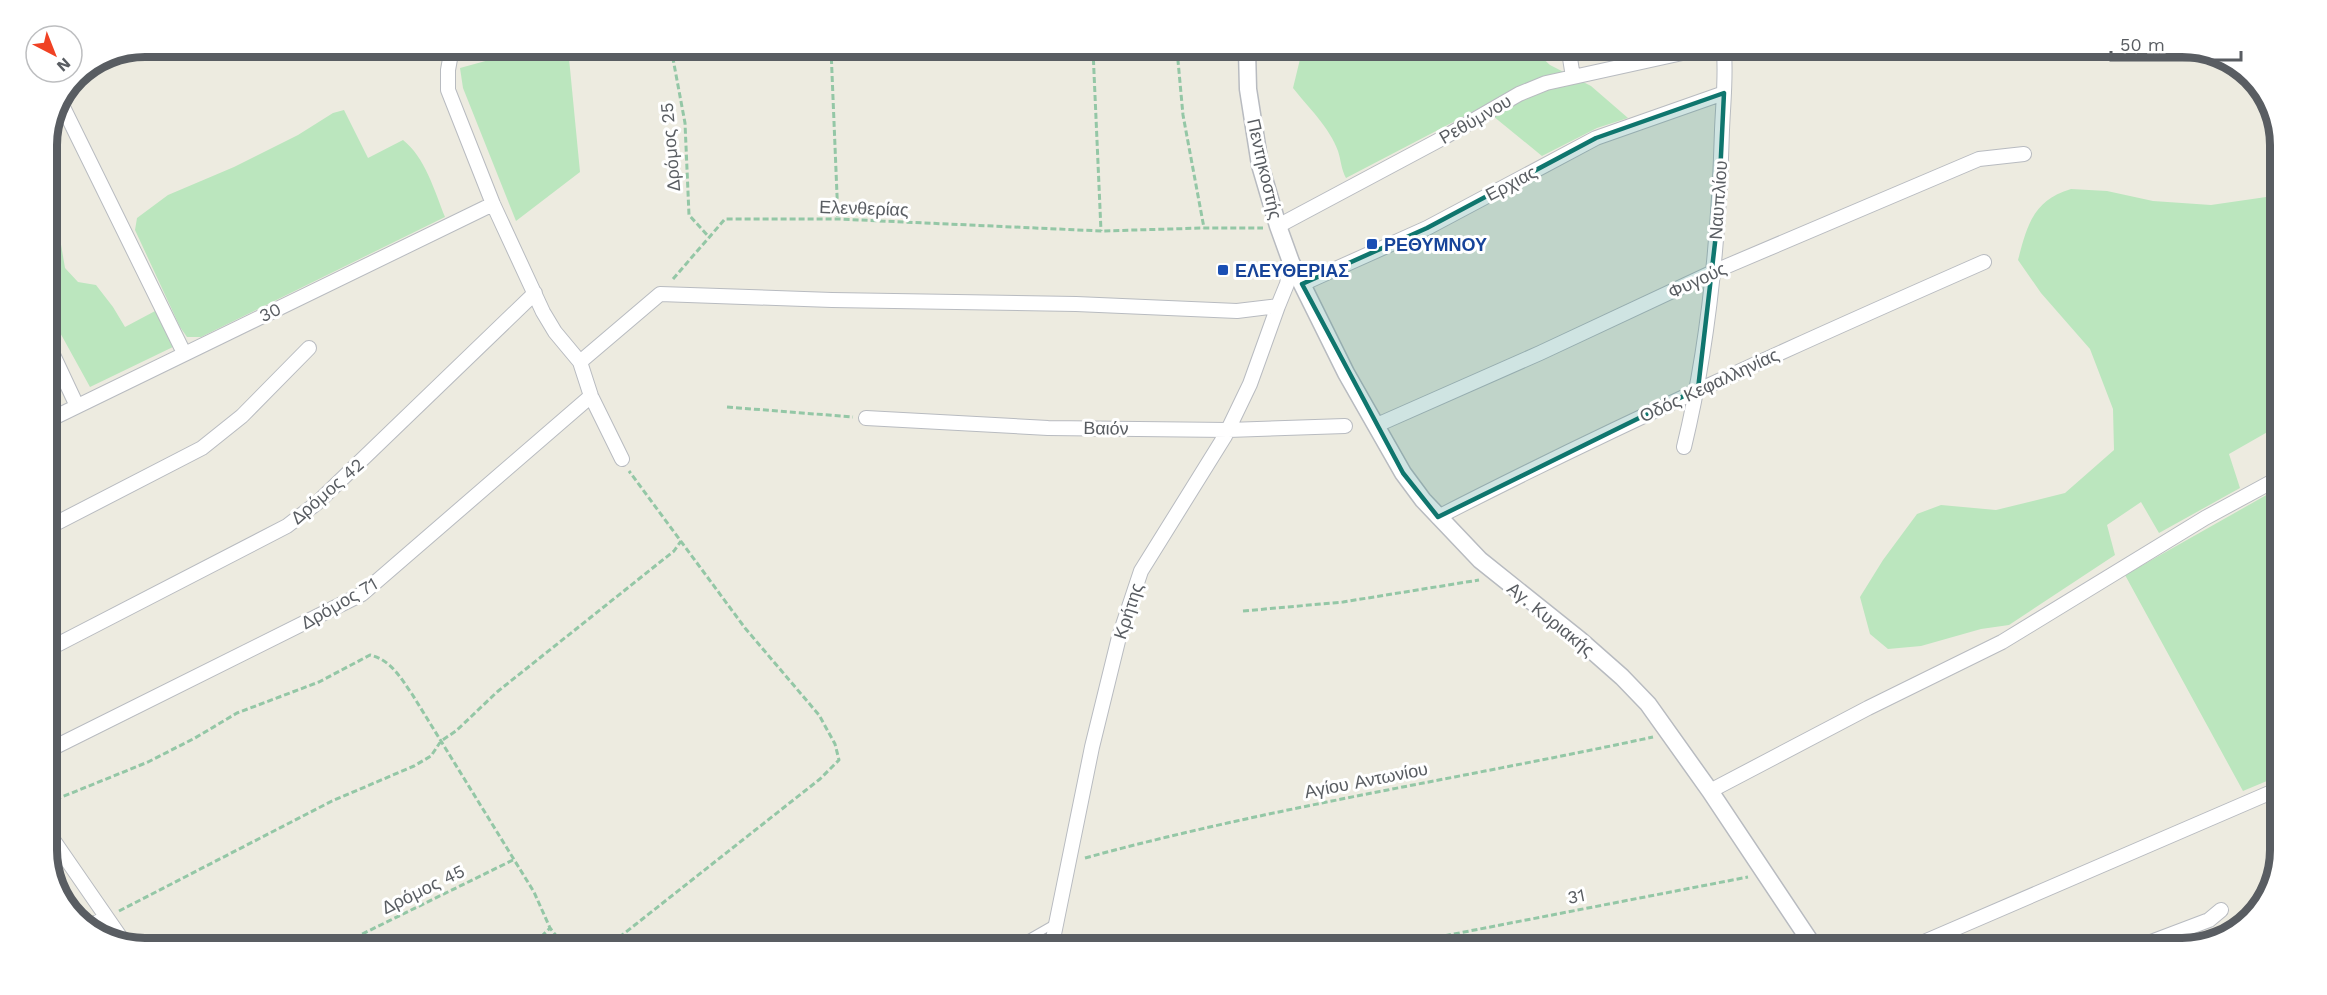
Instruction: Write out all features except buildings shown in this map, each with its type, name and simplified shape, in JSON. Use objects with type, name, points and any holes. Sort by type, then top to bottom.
[{"type":"street","points":[[450,57],[448,90],[493,204],[555,332],[580,362],[591,396],[622,459]]},
{"type":"street","name":"Πεντηκοστής","points":[[1247,57],[1248,89],[1260,165],[1278,226],[1302,284]]},
{"type":"street","points":[[1570,57],[1573,77]]},
{"type":"street","name":"Ρεθύμνου","points":[[1278,226],[1441,139],[1519,94],[1546,83],[1664,57]]},
{"type":"street","name":"Ναυπλίου","points":[[1684,447],[1698,389],[1713,272],[1721,185],[1724,57]]},
{"type":"street","name":"Ερχιας","points":[[1302,284],[1427,228],[1596,138],[1724,93]]},
{"type":"street","points":[[64,110],[184,353]]},
{"type":"street","name":"Φυγούς","points":[[1377,425],[1540,353],[1713,272],[1979,159],[2024,154]]},
{"type":"street","name":"30","points":[[57,416],[493,204]]},
{"type":"street","name":"Κρήτης","points":[[1053,938],[1092,747],[1119,637],[1141,571],[1228,430],[1250,384],[1287,284],[1292,262]]},
{"type":"street","name":"Οδός Κεφαλληνίας","points":[[1438,517],[1541,464],[1698,389],[1984,262]]},
{"type":"street","name":"Αγ. Κυριακής","points":[[1302,284],[1346,373],[1403,473],[1438,517],[1494,572],[1622,677],[1648,704],[1710,791],[1808,938]]},
{"type":"street","name":"Δρόμος 42","points":[[57,645],[287,526],[317,503],[536,293]]},
{"type":"street","points":[[580,362],[660,294],[831,300],[1076,304],[1237,311],[1278,306]]},
{"type":"street","points":[[57,523],[201,448],[242,416],[309,348]]},
{"type":"street","points":[[57,363],[77,406]]},
{"type":"street","name":"Δρόμος 71","points":[[57,746],[362,594],[591,396]]},
{"type":"street","name":"Βαιόν","points":[[866,418],[1048,428],[1228,430],[1345,426]]},
{"type":"street","points":[[1710,791],[1868,708],[2002,642],[2205,518],[2270,484]]},
{"type":"street","points":[[1933,938],[2270,793]]},
{"type":"street","points":[[57,846],[117,933]]},
{"type":"street","points":[[2161,938],[2209,920],[2221,910]]},
{"type":"street","points":[[96,923],[107,918]]},
{"type":"lane","points":[[1030,938],[1056,923]]},
{"type":"path","name":"Δρόμος 25","points":[[673,57],[685,123],[689,215],[709,237]]},
{"type":"path","points":[[831,57],[838,219]]},
{"type":"path","points":[[1093,57],[1101,231]]},
{"type":"path","points":[[1178,57],[1183,115],[1204,228]]},
{"type":"path","name":"Ελενθερίας","points":[[660,294],[725,219],[838,219],[1101,231],[1204,228],[1232,230],[1278,226]]},
{"type":"path","points":[[727,407],[866,418]]},
{"type":"path","points":[[618,938],[820,779],[839,760],[835,744],[819,715],[746,628],[633,479],[622,459]]},
{"type":"path","points":[[107,918],[332,801],[414,766],[431,756],[441,741],[456,732],[497,692],[674,551],[681,541]]},
{"type":"path","points":[[1243,611],[1343,602],[1479,581],[1494,572]]},
{"type":"path","points":[[57,800],[148,762],[195,738],[237,712],[319,682],[370,655],[382,658],[394,669],[441,741],[534,892],[550,928],[558,938]]},
{"type":"path","name":"Αγίου Αντωνίου","points":[[1068,862],[1168,835],[1670,733]]},
{"type":"path","name":"Δρόμος 45","points":[[354,938],[513,860]]},
{"type":"path","name":"31","points":[[1433,938],[1765,874]]},
{"type":"path","points":[[540,938],[550,928]]},
{"type":"highlighted area","points":[[1724,93],[1718,217],[1698,389],[1438,517],[1403,473],[1302,284],[1427,228],[1596,138]]},
{"type":"green space","points":[[500,57],[569,57],[580,172],[516,221],[463,88],[460,68]]},
{"type":"green space","points":[[1301,57],[1541,57],[1550,65],[1591,86],[1628,118],[1597,128],[1542,156],[1482,107],[1346,178],[1330,134],[1293,88]]},
{"type":"green space","points":[[344,110],[368,158],[403,140],[411,147],[428,175],[445,217],[201,337],[187,337],[180,327],[135,230],[137,218],[168,195],[234,167],[298,135],[333,113]]},
{"type":"green space","points":[[2071,189],[2107,191],[2153,201],[2211,205],[2270,196],[2270,431],[2229,454],[2240,488],[2159,533],[2141,502],[2107,525],[2115,555],[2009,625],[1981,629],[1921,646],[1888,649],[1870,634],[1860,597],[1883,560],[1917,514],[1941,505],[1996,510],[2065,493],[2114,450],[2113,409],[2090,349],[2041,293],[2018,260],[2034,216],[2040,207],[2058,194]]},
{"type":"green space","points":[[57,221],[65,268],[78,282],[96,285],[125,327],[157,310],[175,346],[90,387],[57,327]]},
{"type":"green space","points":[[2270,493],[2270,780],[2243,791],[2125,575]]},
{"type":"place","name":"ΡΕΘΥΜΝΟΥ","points":[[1372,244]]},
{"type":"place","name":"ΕΛΕΥΘΕΡΙΑΣ","points":[[1223,270]]}]
